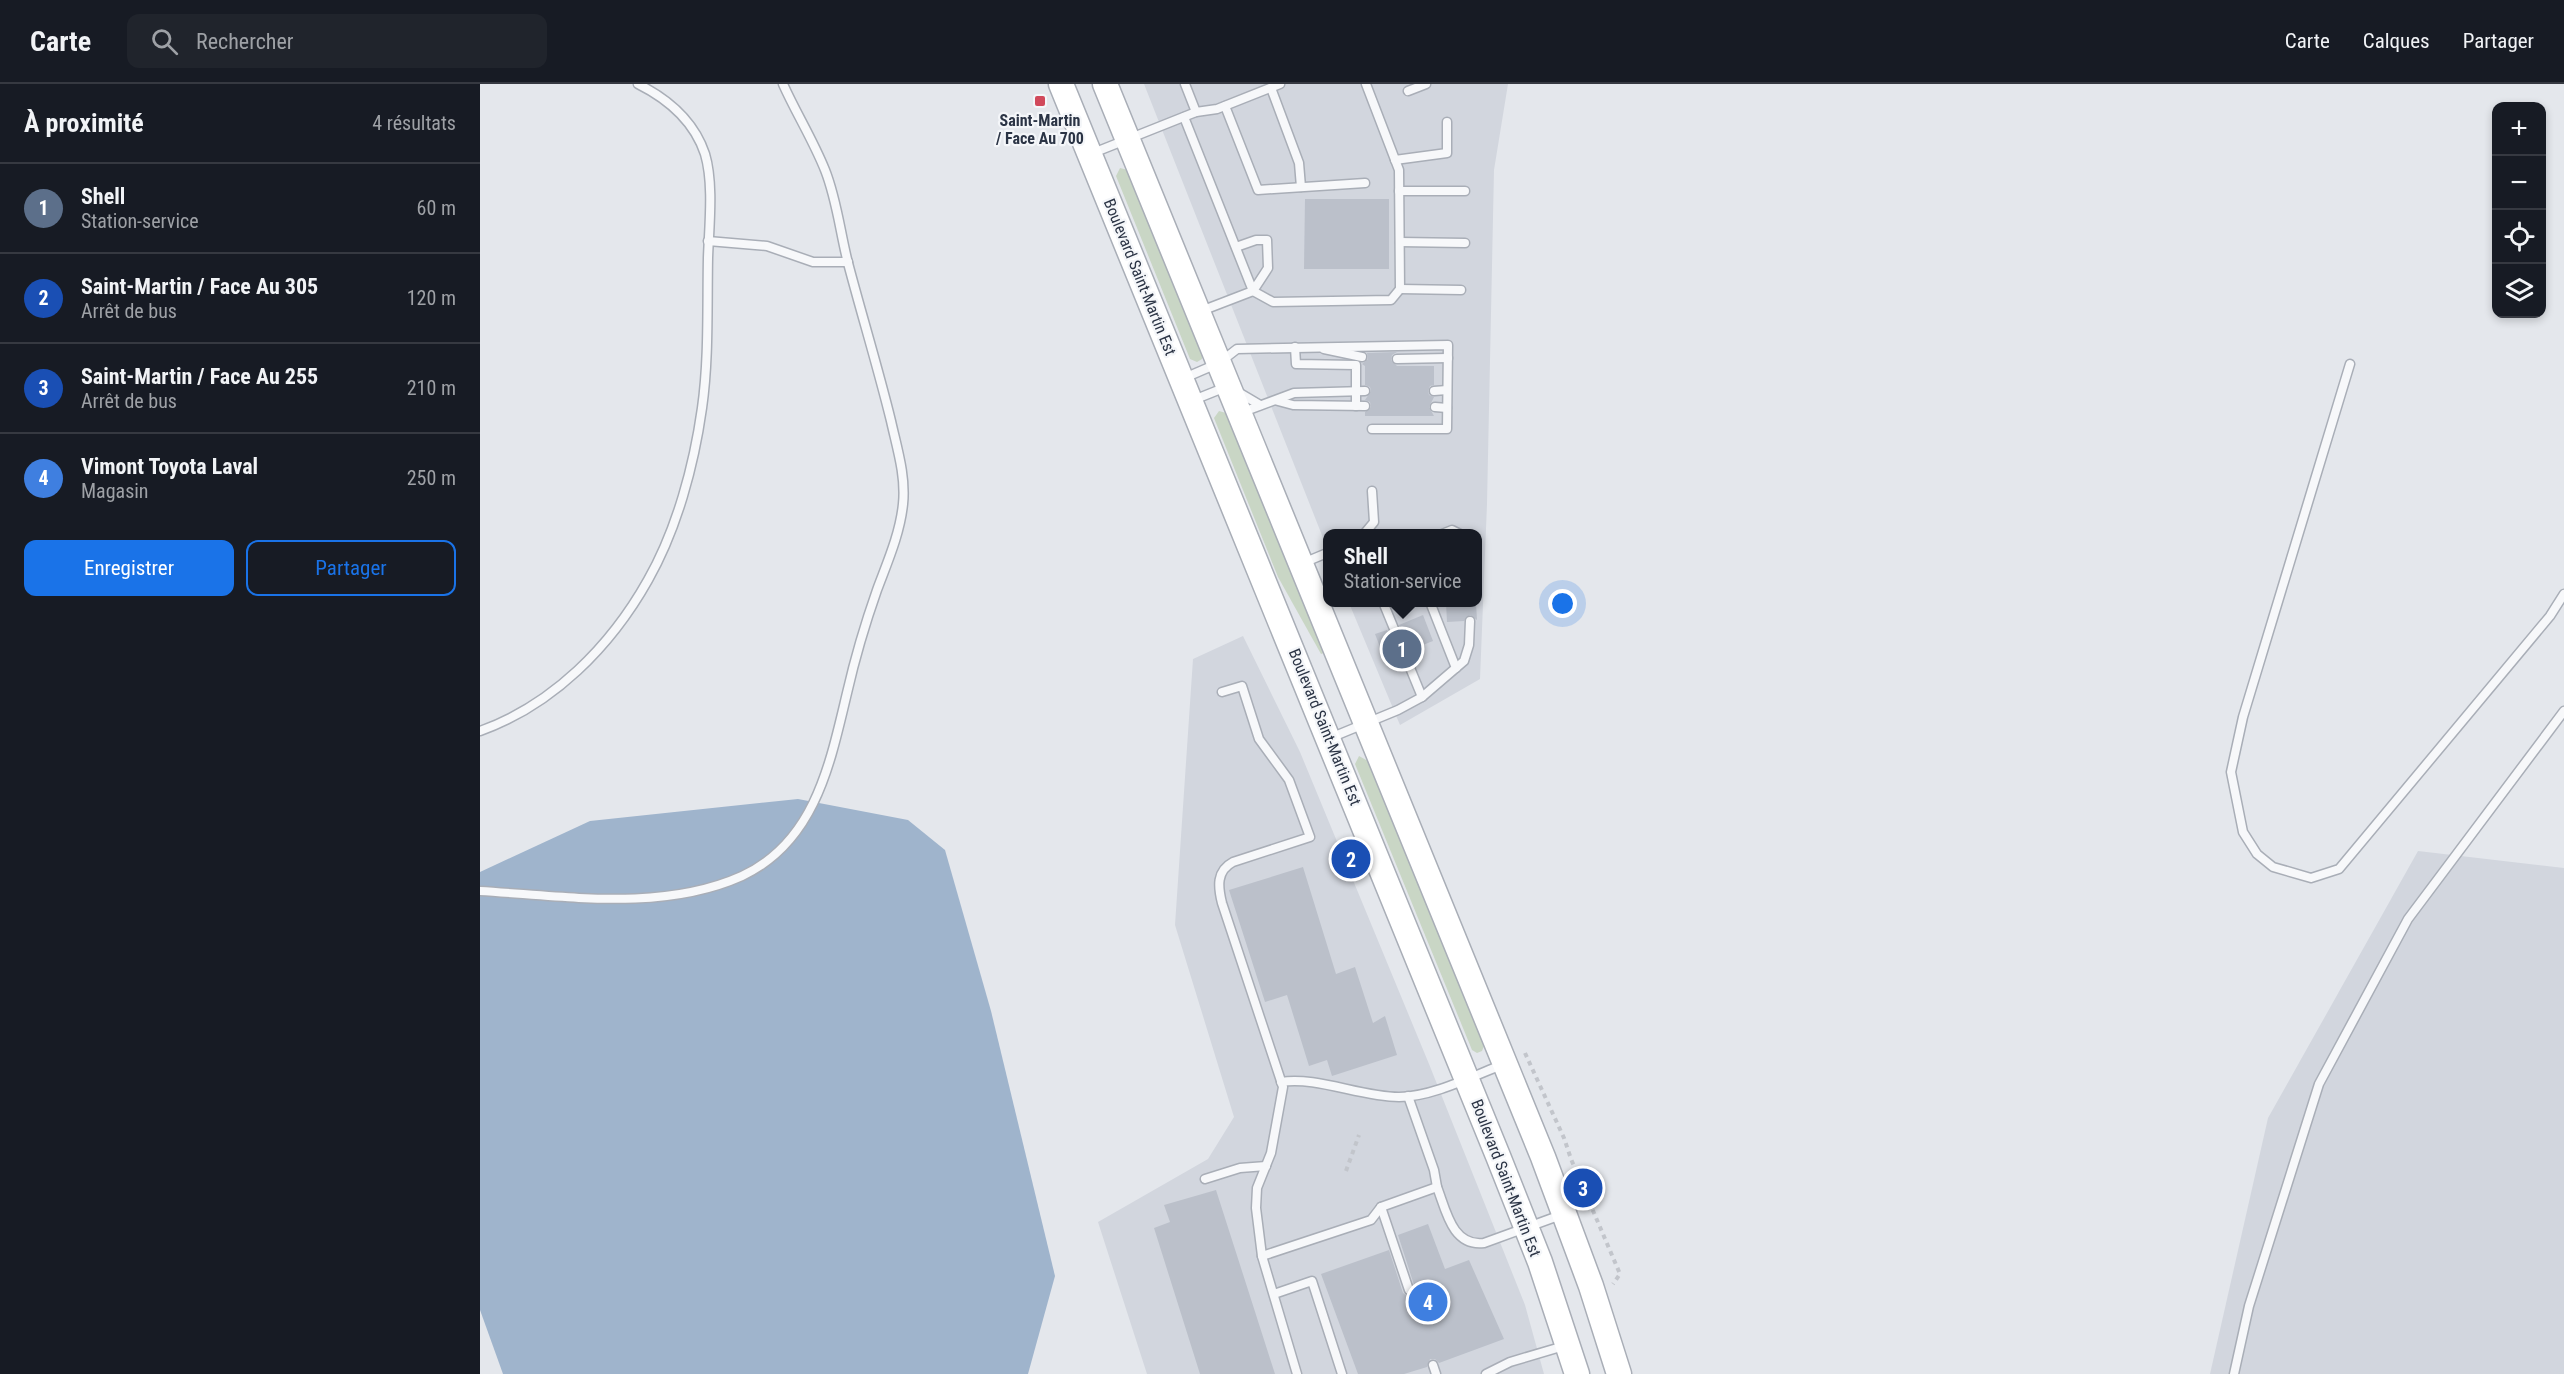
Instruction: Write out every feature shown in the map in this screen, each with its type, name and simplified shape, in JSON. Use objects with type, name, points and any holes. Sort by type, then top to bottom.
[{"type":"main road","name":"Boulevard Saint-Martin Est","points":[[1061,84],[1330,738],[1527,1227],[1577,1374]]},
{"type":"main road","points":[[1105,84],[1228,386],[1250,410],[1300,564],[1322,603]]},
{"type":"main road","points":[[1323,607],[1365,724],[1564,1214],[1591,1286],[1619,1374]]},
{"type":"lane","points":[[480,731],[527,707],[570,677],[612,635],[634,602],[661,553],[685,485],[702,406],[708,172],[698,138],[687,120],[673,106],[638,84]]},
{"type":"lane","points":[[480,891],[630,898],[679,894],[743,875],[769,859],[791,839],[809,815],[821,789],[834,748],[859,641],[897,534],[903,504],[902,472],[877,364],[826,173],[783,84]]},
{"type":"lane","points":[[1185,84],[1196,112]]},
{"type":"lane","points":[[1090,155],[1196,112],[1225,106],[1280,84]]},
{"type":"lane","points":[[1184,117],[1253,291],[1273,302],[1391,300],[1400,289],[1399,170],[1366,84]]},
{"type":"lane","points":[[1408,91],[1426,84]]},
{"type":"lane","points":[[1271,87],[1299,163],[1301,188]]},
{"type":"lane","points":[[1225,106],[1258,190],[1365,183]]},
{"type":"lane","points":[[1395,160],[1447,153],[1447,122]]},
{"type":"lane","points":[[1399,191],[1465,191]]},
{"type":"lane","points":[[708,240],[766,246],[813,262],[848,262]]},
{"type":"lane","points":[[1198,312],[1253,291],[1268,268],[1267,240],[1256,240],[1236,247]]},
{"type":"lane","points":[[1400,242],[1465,243]]},
{"type":"lane","points":[[1400,289],[1461,290]]},
{"type":"lane","points":[[1181,379],[1219,363],[1237,349],[1448,345],[1447,429],[1372,429]]},
{"type":"lane","points":[[1277,400],[1293,405],[1360,406],[1356,365],[1296,364],[1295,347]]},
{"type":"lane","points":[[1312,347],[1362,357]]},
{"type":"lane","points":[[1397,359],[1448,358]]},
{"type":"lane","points":[[2350,364],[2243,717],[2231,772],[2242,832],[2257,854],[2273,867],[2311,878],[2339,869],[2550,615],[2564,594]]},
{"type":"lane","points":[[1191,401],[1228,386]]},
{"type":"lane","points":[[1434,391],[1447,390]]},
{"type":"lane","points":[[1250,410],[1294,393],[1360,391]]},
{"type":"lane","points":[[1435,407],[1447,408]]},
{"type":"lane","points":[[1368,529],[1374,522],[1372,491]]},
{"type":"lane","points":[[1300,564],[1323,555]]},
{"type":"lane","points":[[1385,607],[1422,697]]},
{"type":"lane","points":[[1433,607],[1456,668]]},
{"type":"lane","points":[[1330,738],[1422,697],[1466,658],[1470,621]]},
{"type":"lane","points":[[1222,692],[1242,686],[1259,739],[1289,780],[1310,837],[1233,862],[1223,870],[1218,884],[1221,903],[1281,1082],[1282,1097],[1271,1153],[1256,1199],[1262,1256],[1297,1374]]},
{"type":"lane","points":[[2234,1374],[2249,1306],[2319,1084],[2408,919],[2564,711]]},
{"type":"lane","points":[[1281,1082],[1296,1081],[1366,1094],[1408,1096],[1504,1064]]},
{"type":"lane","points":[[1408,1096],[1434,1170],[1437,1187],[1452,1226],[1459,1236],[1473,1244],[1484,1243],[1564,1214]]},
{"type":"lane","points":[[1205,1179],[1240,1168],[1266,1166]]},
{"type":"lane","points":[[1262,1256],[1371,1220],[1381,1207],[1437,1187]]},
{"type":"lane","points":[[1381,1207],[1409,1290]]},
{"type":"lane","points":[[1274,1294],[1312,1281],[1342,1374]]},
{"type":"lane","points":[[1486,1374],[1503,1370],[1568,1345]]},
{"type":"lane","points":[[1433,1365],[1436,1374]]},
{"type":"path","points":[[1523,1048],[1564,1138],[1620,1275]]},
{"type":"path","points":[[1346,1171],[1359,1135]]},
{"type":"shaded area","points":[[1144,84],[1508,84],[1494,170],[1487,504],[1480,679],[1400,725],[1351,607],[1482,607],[1482,529],[1323,529],[1323,538]]},
{"type":"shaded area","points":[[1243,636],[1300,752],[1429,1064],[1525,1305],[1544,1374],[1147,1374],[1098,1222],[1208,1159],[1234,1117],[1175,925],[1193,659]]},
{"type":"shaded area","points":[[2418,851],[2564,868],[2564,1374],[2210,1374],[2268,1118]]},
{"type":"green space","points":[[1120,168],[1128,170],[1202,352],[1202,359],[1197,362],[1190,359],[1116,176]]},
{"type":"green space","points":[[1219,411],[1226,413],[1324,653],[1321,654],[1278,577],[1214,418]]},
{"type":"green space","points":[[1359,756],[1368,761],[1484,1046],[1482,1051],[1477,1053],[1472,1050],[1355,764]]},
{"type":"water","points":[[798,799],[908,820],[945,850],[991,1011],[1055,1276],[1028,1374],[503,1374],[480,1310],[480,872],[590,821]]},
{"type":"building","points":[[1305,199],[1389,199],[1389,269],[1304,269]]},
{"type":"building","points":[[1397,352],[1392,355],[1391,360],[1397,366],[1434,366],[1434,385],[1430,386],[1428,391],[1429,395],[1434,397],[1429,407],[1434,416],[1365,416],[1365,412],[1371,407],[1370,402],[1365,400],[1371,391],[1370,387],[1365,385],[1365,366],[1362,364],[1368,359],[1367,353]]},
{"type":"building","points":[[1446,607],[1476,607],[1477,620],[1470,615],[1464,621],[1447,622]]},
{"type":"building","points":[[1423,615],[1433,641],[1410,650],[1399,625]]},
{"type":"building","points":[[1387,630],[1398,655],[1385,660],[1375,634]]},
{"type":"building","points":[[1303,867],[1336,974],[1355,967],[1373,1023],[1385,1016],[1397,1055],[1332,1076],[1327,1060],[1309,1066],[1287,995],[1265,1002],[1229,890]]},
{"type":"building","points":[[1216,1190],[1275,1374],[1200,1374],[1154,1228],[1170,1222],[1164,1205]]},
{"type":"building","points":[[1428,1224],[1445,1269],[1469,1260],[1504,1339],[1439,1363],[1435,1359],[1430,1359],[1427,1367],[1404,1374],[1358,1374],[1321,1274],[1389,1250],[1403,1293],[1412,1296],[1415,1288],[1398,1235]]},
{"type":"place","name":"Saint-Martin / Face Au 700","points":[[1040,101]]},
{"type":"place","name":"Shell","points":[[1402,649]]},
{"type":"place","name":"Saint-Martin / Face Au 305","points":[[1351,859]]},
{"type":"place","name":"Saint-Martin / Face Au 255","points":[[1583,1188]]},
{"type":"place","name":"Vimont Toyota Laval","points":[[1428,1302]]}]
